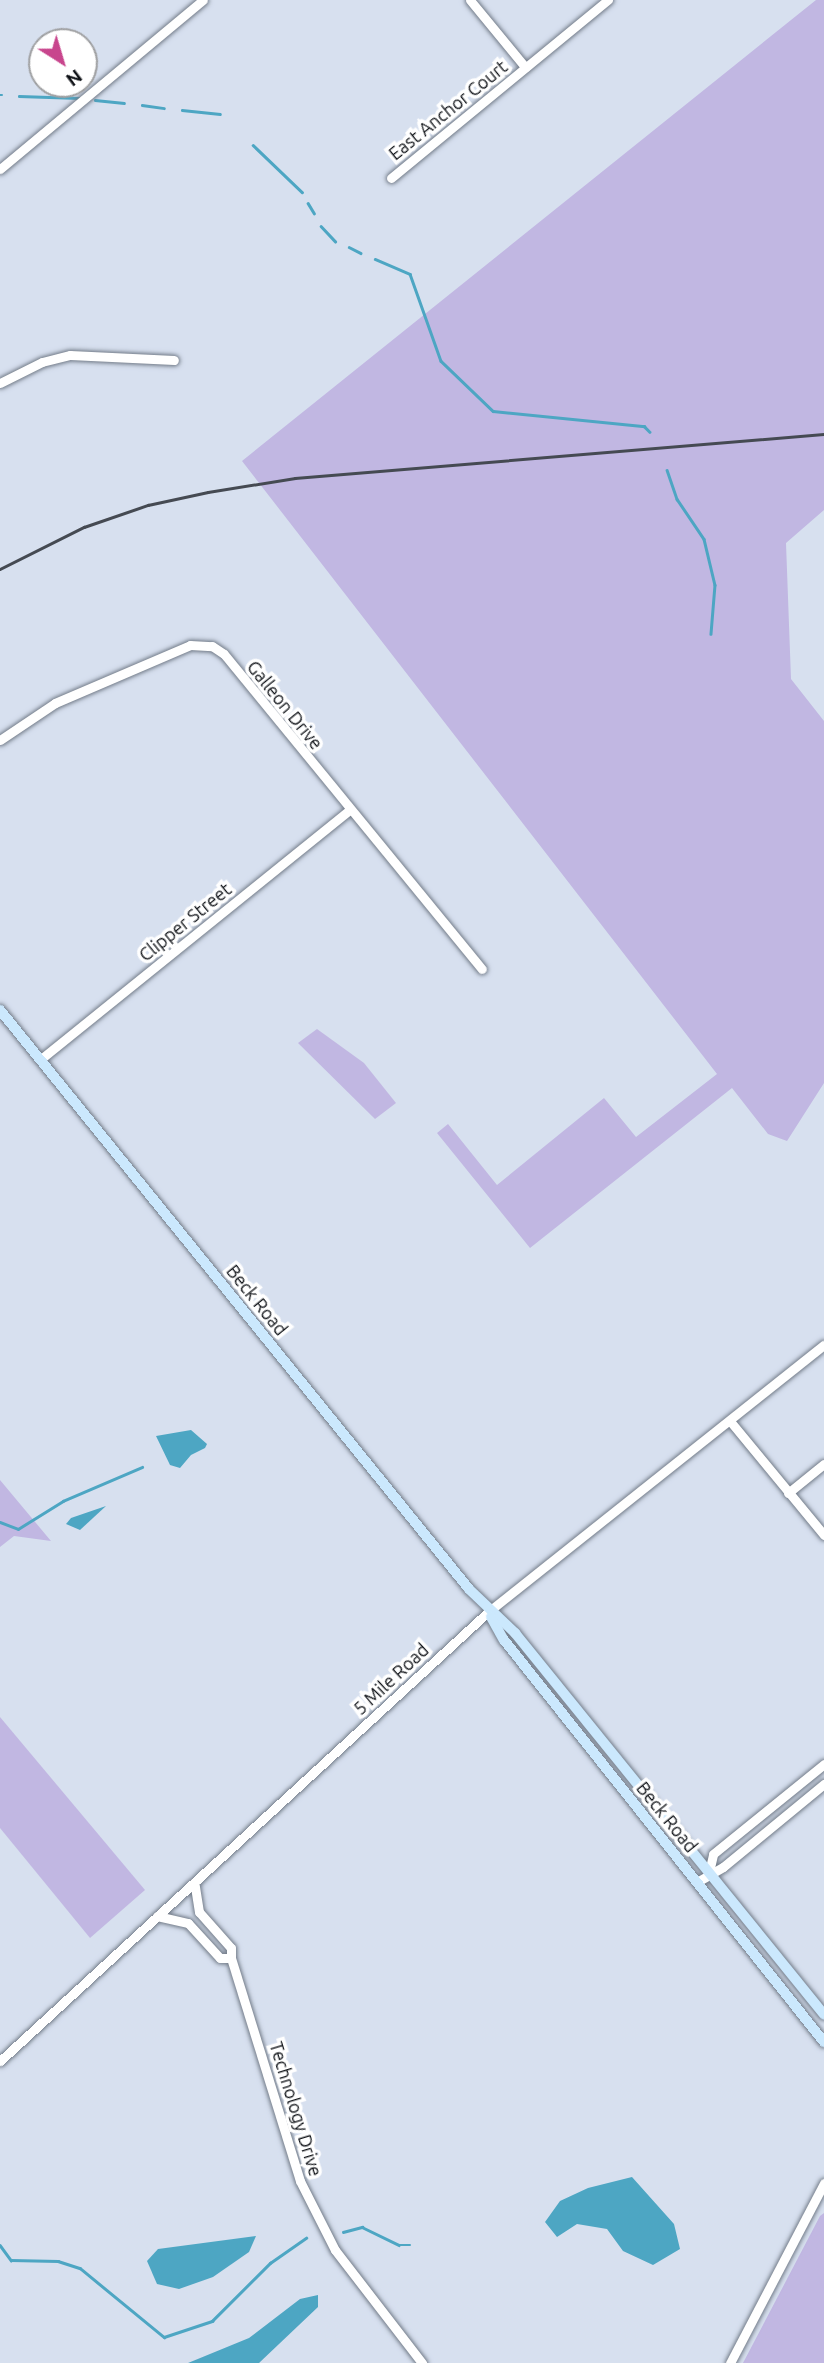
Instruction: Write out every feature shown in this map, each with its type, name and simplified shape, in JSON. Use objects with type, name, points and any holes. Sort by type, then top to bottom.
[{"type":"main road","name":"Beck Road","points":[[0,1010],[488,1612],[504,1640],[824,2042]]},
{"type":"main road","name":"Beck Road","points":[[488,1612],[515,1633],[824,2014]]},
{"type":"street","points":[[0,169],[204,0]]},
{"type":"street","points":[[470,0],[525,67]]},
{"type":"street","name":"East Anchor Court","points":[[391,178],[608,0]]},
{"type":"street","points":[[0,383],[42,362],[70,355],[174,360]]},
{"type":"street","name":"Galleon Drive","points":[[0,740],[44,708],[190,645],[205,644],[224,654],[482,969]]},
{"type":"street","name":"Clipper Street","points":[[41,1059],[350,810]]},
{"type":"street","name":"5 Mile Road","points":[[0,2062],[488,1612],[824,1345]]},
{"type":"street","points":[[730,1421],[824,1535]]},
{"type":"street","points":[[788,1493],[824,1464]]},
{"type":"street","points":[[709,1872],[713,1854],[824,1764]]},
{"type":"street","points":[[696,1882],[709,1872],[723,1867],[824,1784]]},
{"type":"street","name":"Technology Drive","points":[[194,1882],[199,1912],[231,1948],[231,1958],[300,2181],[335,2250],[422,2363]]},
{"type":"street","points":[[157,1916],[188,1923],[220,1958],[231,1958]]},
{"type":"street","points":[[730,2363],[824,2183]]},
{"type":"shaded area","points":[[816,0],[824,0],[824,510],[786,543],[791,679],[824,721],[824,1083],[787,1141],[768,1134],[732,1088],[530,1248],[437,1133],[448,1124],[497,1185],[604,1098],[636,1137],[717,1074],[242,461]]},
{"type":"shaded area","points":[[317,1029],[364,1063],[396,1103],[375,1119],[298,1043]]},
{"type":"shaded area","points":[[0,1480],[51,1541],[14,1536],[0,1547]]},
{"type":"shaded area","points":[[0,1717],[145,1890],[90,1938],[0,1828]]},
{"type":"shaded area","points":[[824,2213],[824,2363],[743,2363],[820,2216]]},
{"type":"water","points":[[191,1430],[207,1444],[205,1448],[191,1455],[180,1468],[170,1465],[156,1436]]},
{"type":"water","points":[[106,1506],[80,1530],[66,1524],[71,1518]]},
{"type":"water","points":[[632,2177],[674,2224],[680,2249],[653,2265],[623,2251],[607,2229],[577,2224],[557,2237],[545,2222],[560,2201],[588,2188]]},
{"type":"water","points":[[256,2236],[249,2252],[213,2277],[179,2289],[157,2284],[147,2261],[158,2249]]},
{"type":"water","points":[[318,2295],[318,2307],[259,2363],[188,2363],[249,2338],[300,2299]]},
{"type":"waterway","points":[[19,96],[28,96]]},
{"type":"waterway","points":[[95,100],[124,103]]},
{"type":"waterway","points":[[142,105],[164,108]]},
{"type":"waterway","points":[[182,110],[220,114]]},
{"type":"waterway","points":[[253,145],[302,192]]},
{"type":"waterway","points":[[308,203],[314,213]]},
{"type":"waterway","points":[[321,226],[335,241]]},
{"type":"waterway","points":[[349,247],[361,253]]},
{"type":"waterway","points":[[375,259],[410,274],[441,361],[493,411],[644,426],[650,432]]},
{"type":"waterway","points":[[667,470],[677,499],[704,539],[715,585],[711,634]]},
{"type":"waterway","points":[[0,1522],[18,1529],[63,1501],[142,1467]]},
{"type":"waterway","points":[[343,2232],[362,2227],[399,2245],[410,2245]]},
{"type":"waterway","points":[[0,2245],[11,2260],[58,2261],[80,2268],[164,2337],[212,2321],[270,2263],[306,2238]]},
{"type":"railway","points":[[0,569],[84,527],[148,505],[208,492],[295,478],[824,434]]}]
